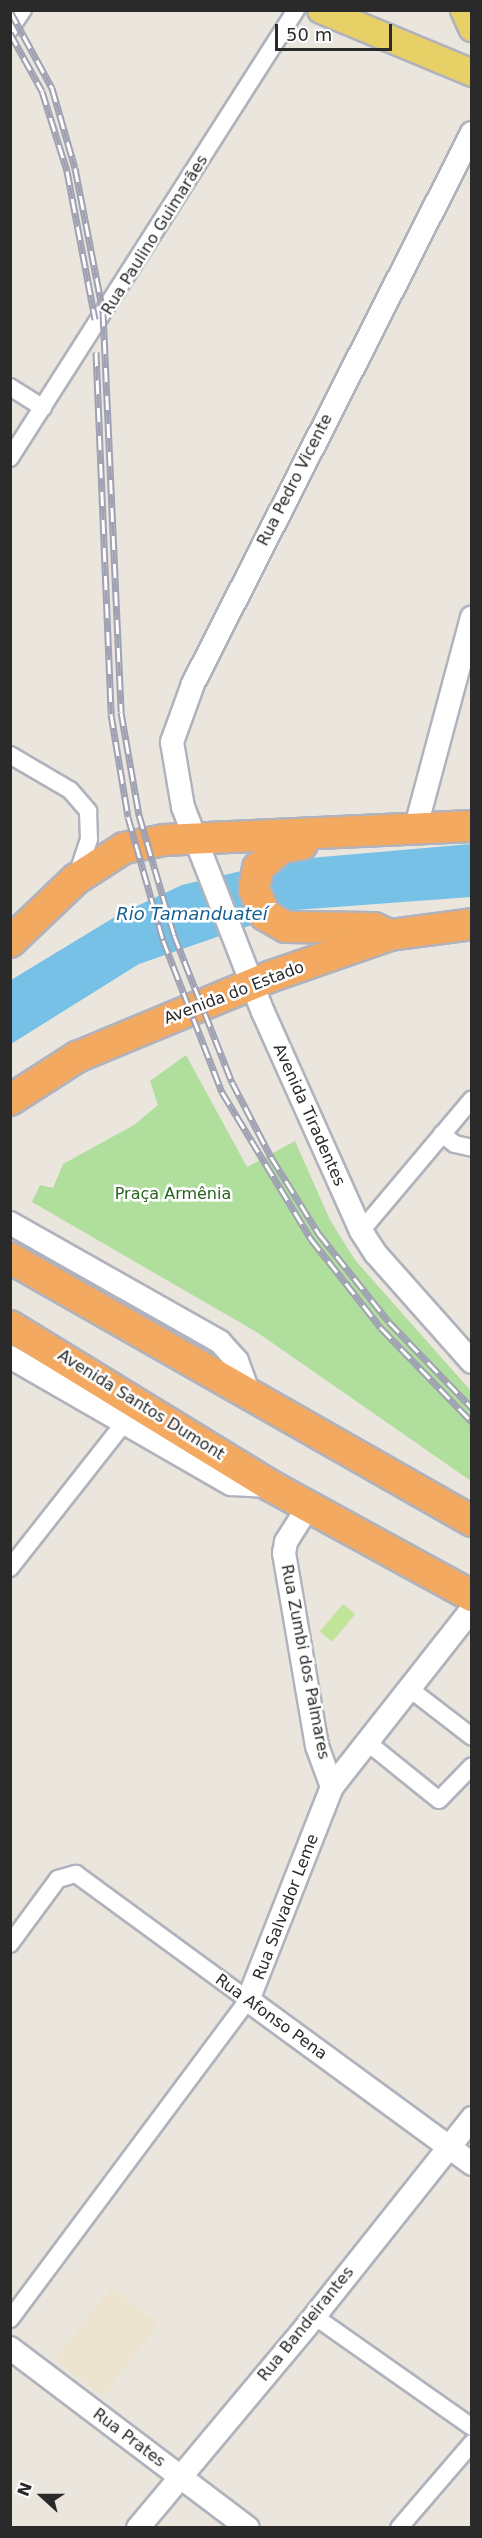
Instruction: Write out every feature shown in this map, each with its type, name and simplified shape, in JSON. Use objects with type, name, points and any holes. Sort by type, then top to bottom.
[{"type":"highway","points":[[10,942],[76,879],[124,848],[164,840],[471,826]]},
{"type":"highway","points":[[327,834],[321,841],[280,848],[258,868],[255,896],[265,915],[279,925],[295,929],[374,928],[390,935]]},
{"type":"highway","name":"Avenida do Estado","points":[[10,1100],[77,1057],[252,986],[390,935],[471,924]]},
{"type":"highway","points":[[10,1258],[471,1521]]},
{"type":"highway","name":"Avenida Santos Dumont","points":[[10,1326],[271,1486],[471,1596]]},
{"type":"main road","points":[[321,10],[471,73]]},
{"type":"main road","points":[[464,10],[471,28]]},
{"type":"street","points":[[10,29],[23,10]]},
{"type":"street","name":"Rua Paulino Guimarães","points":[[10,458],[297,10]]},
{"type":"street","name":"Rua Pedro Vicente","points":[[195,839],[183,807],[173,759],[172,742],[180,712],[471,133]]},
{"type":"street","points":[[10,387],[44,408]]},
{"type":"street","points":[[415,830],[471,617]]},
{"type":"street","points":[[10,754],[70,790],[88,811],[89,839],[76,879]]},
{"type":"street","name":"Avenida Tiradentes","points":[[195,839],[252,986],[361,1231],[376,1254],[471,1362]]},
{"type":"street","points":[[361,1231],[471,1099]]},
{"type":"street","points":[[442,1134],[455,1144],[471,1148]]},
{"type":"street","points":[[10,1223],[220,1342],[237,1361],[250,1396]]},
{"type":"street","name":"Avenida Santos Dumont","points":[[10,1357],[231,1484],[271,1486]]},
{"type":"street","points":[[10,1568],[125,1422]]},
{"type":"street","name":"Rua Zumbi dos Palmares","points":[[308,1507],[286,1542],[284,1553],[317,1746],[332,1787]]},
{"type":"street","name":"Rua Salvador Leme","points":[[10,2319],[248,2000],[260,1980],[332,1787],[471,1609]]},
{"type":"street","points":[[410,1689],[471,1737]]},
{"type":"street","points":[[367,1742],[439,1800],[471,1766]]},
{"type":"street","name":"Rua Afonso Pena","points":[[10,1944],[58,1879],[70,1873],[82,1876],[471,2164]]},
{"type":"street","name":"Rua Bandeirantes","points":[[138,2528],[314,2316],[450,2148],[471,2118]]},
{"type":"street","points":[[314,2316],[471,2427]]},
{"type":"street","name":"Rua Prates","points":[[10,2348],[248,2528]]},
{"type":"street","points":[[399,2528],[471,2442]]},
{"type":"shaded area","points":[[111,2287],[159,2325],[103,2396],[55,2359]]},
{"type":"green space","name":"Praça Armênia","points":[[186,1055],[247,1167],[295,1141],[330,1220],[355,1260],[471,1391],[471,1481],[258,1333],[32,1202],[40,1185],[53,1188],[63,1164],[134,1125],[158,1105],[150,1081]]},
{"type":"green space","points":[[343,1604],[355,1614],[332,1642],[320,1632]]},
{"type":"water","name":"Rio Tamanduateí","points":[[471,844],[471,897],[295,910],[139,964],[11,1044],[11,980],[118,915],[182,885],[287,860]]},
{"type":"railway","points":[[10,11],[52,88],[75,168],[103,312],[121,712],[139,815],[174,935],[232,1082],[271,1157],[319,1234],[389,1322],[472,1408]]},
{"type":"railway","points":[[10,33],[42,91],[67,171],[95,319]]},
{"type":"railway","points":[[96,352],[111,714],[128,817],[163,940],[222,1092],[311,1239],[381,1328],[472,1422]]}]
